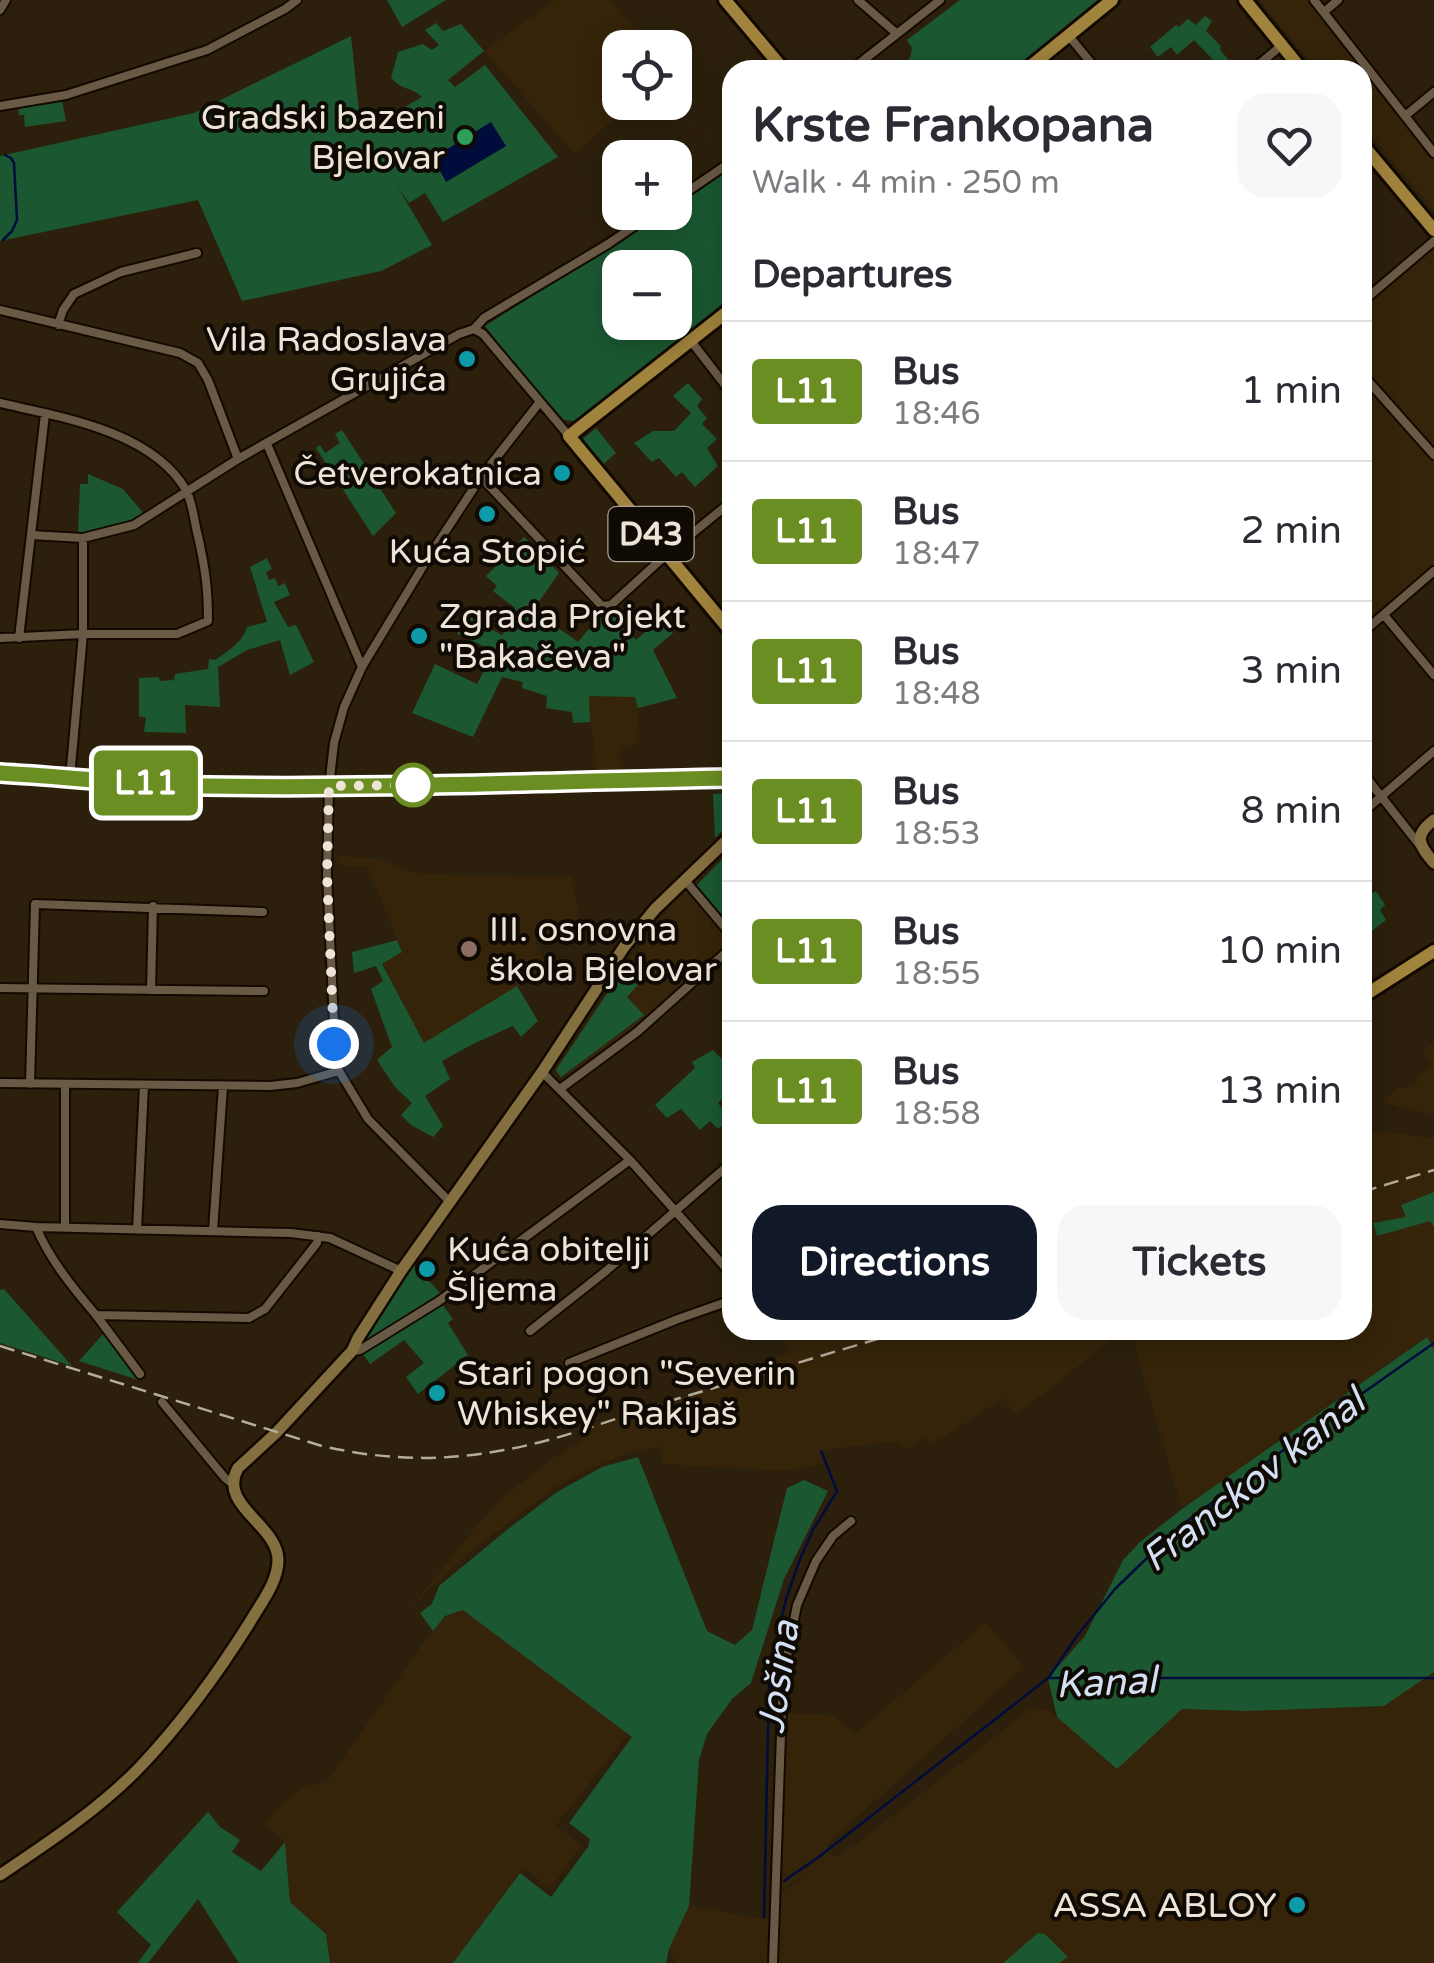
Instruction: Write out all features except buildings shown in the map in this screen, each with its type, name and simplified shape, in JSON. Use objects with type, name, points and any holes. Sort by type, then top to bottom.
[{"type":"main road","points":[[725,0],[776,60]]},
{"type":"main road","points":[[1038,60],[1112,0]]},
{"type":"main road","points":[[1245,0],[1294,60]]},
{"type":"main road","points":[[1372,159],[1434,230]]},
{"type":"main road","points":[[569,436],[722,316]]},
{"type":"main road","name":"D43","points":[[569,436],[722,621]]},
{"type":"main road","points":[[0,773],[202,786],[722,778]]},
{"type":"main road","points":[[1372,991],[1434,951]]},
{"type":"street","points":[[0,10],[6,0]]},
{"type":"street","points":[[0,106],[66,94],[207,50],[297,0]]},
{"type":"street","points":[[858,0],[896,33]]},
{"type":"street","points":[[863,60],[940,0]]},
{"type":"street","points":[[1314,0],[1361,60]]},
{"type":"street","points":[[1324,12],[1338,0]]},
{"type":"street","points":[[1068,35],[1089,60]]},
{"type":"street","points":[[1264,60],[1282,45]]},
{"type":"street","points":[[1372,74],[1434,153]]},
{"type":"street","points":[[1405,116],[1434,92]]},
{"type":"street","points":[[692,188],[722,168]]},
{"type":"street","points":[[31,535],[83,538],[134,525],[238,459],[458,334],[474,329],[484,318],[629,230]]},
{"type":"street","points":[[1372,294],[1434,241]]},
{"type":"street","points":[[58,325],[74,294],[120,272],[196,253]]},
{"type":"street","points":[[0,310],[180,353],[198,363],[238,459]]},
{"type":"street","points":[[474,329],[483,334],[569,436]]},
{"type":"street","points":[[691,341],[722,381]]},
{"type":"street","points":[[1372,385],[1434,455]]},
{"type":"street","points":[[0,403],[131,441],[168,468],[188,492],[208,584],[208,620],[177,634],[0,638]]},
{"type":"street","points":[[450,1202],[368,1119],[338,1072],[327,874],[329,786],[334,743],[362,667],[481,477],[540,403]]},
{"type":"street","points":[[19,638],[45,414]]},
{"type":"street","points":[[267,444],[362,667]]},
{"type":"street","points":[[481,477],[602,606],[611,604],[722,509]]},
{"type":"street","points":[[70,778],[83,634],[83,538]]},
{"type":"street","points":[[1372,625],[1434,571]]},
{"type":"street","points":[[1384,615],[1434,675]]},
{"type":"street","points":[[1372,804],[1434,750]]},
{"type":"street","points":[[1372,784],[1434,863]]},
{"type":"street","points":[[1402,821],[1417,827],[1431,822]]},
{"type":"street","points":[[1422,848],[1421,835],[1431,822]]},
{"type":"street","points":[[233,1484],[238,1468],[352,1351],[401,1271],[542,1072],[624,947],[655,909],[722,844]]},
{"type":"street","points":[[684,879],[722,924]]},
{"type":"street","points":[[30,1084],[35,904],[263,912]]},
{"type":"street","points":[[151,990],[153,906]]},
{"type":"street","points":[[560,1090],[637,1032],[722,957]]},
{"type":"street","points":[[0,988],[264,991]]},
{"type":"street","points":[[0,1083],[270,1086],[338,1072]]},
{"type":"street","points":[[542,1072],[630,1160],[722,1263]]},
{"type":"street","points":[[64,1227],[65,1084]]},
{"type":"street","points":[[137,1230],[144,1085]]},
{"type":"street","points":[[213,1231],[223,1086]]},
{"type":"street","points":[[352,1351],[360,1350],[438,1301],[630,1160]]},
{"type":"street","points":[[530,1331],[722,1171]]},
{"type":"street","points":[[0,1224],[318,1236],[401,1271]]},
{"type":"street","points":[[36,1228],[62,1271],[140,1374]]},
{"type":"street","points":[[96,1316],[249,1318],[266,1309],[318,1236]]},
{"type":"street","points":[[569,1364],[722,1304]]},
{"type":"street","points":[[0,1875],[54,1840],[139,1768],[228,1656],[272,1584],[278,1560],[275,1545],[238,1498],[233,1484],[162,1402]]},
{"type":"street","points":[[774,1963],[783,1677],[797,1605],[816,1561],[833,1536],[850,1521]]},
{"type":"shaded area","points":[[555,0],[609,0],[636,30],[602,30],[602,120],[613,120],[575,154],[484,51]]},
{"type":"shaded area","points":[[1259,0],[1308,0],[1356,60],[1309,60]]},
{"type":"shaded area","points":[[1372,80],[1434,157],[1434,211],[1372,136]]},
{"type":"shaded area","points":[[491,122],[506,146],[446,182],[433,158]]},
{"type":"shaded area","points":[[1434,241],[1434,571],[1372,624],[1372,294]]},
{"type":"shaded area","points":[[588,696],[636,697],[636,745],[619,746],[622,780],[596,781]]},
{"type":"shaded area","name":"III. osnovna škola Bjelovar","points":[[340,856],[379,859],[423,874],[571,877],[580,918],[535,942],[548,969],[424,1044],[382,963],[402,951],[368,867],[339,865]]},
{"type":"shaded area","points":[[684,888],[722,931],[722,949],[628,1032],[561,1079],[555,1070],[620,972]]},
{"type":"shaded area","points":[[1434,1043],[1434,1115],[1385,1103],[1400,1086],[1402,1089],[1417,1083],[1418,1076],[1433,1064],[1422,1051]]},
{"type":"shaded area","points":[[1372,1133],[1434,1138],[1434,1349],[1426,1337],[1182,1509],[1133,1340],[1372,1340]]},
{"type":"shaded area","points":[[782,1340],[1111,1340],[1016,1415],[1003,1398],[933,1444],[926,1437],[905,1450],[898,1441],[822,1450],[826,1463],[785,1471],[662,1464],[660,1446],[628,1453],[555,1488],[477,1546],[400,1621],[501,1499],[550,1460],[582,1441],[584,1429],[675,1400],[789,1352]]},
{"type":"shaded area","points":[[463,1609],[629,1733],[556,1825],[581,1845],[550,1889],[523,1867],[453,1963],[330,1963],[326,1934],[290,1902],[285,1842],[264,1824],[302,1788],[327,1782],[426,1639],[445,1616]]},
{"type":"shaded area","points":[[986,1622],[1024,1667],[826,1845],[835,1857],[1032,1708],[1049,1710],[1117,1768],[1182,1709],[1384,1706],[1434,1672],[1434,1963],[778,1963],[780,1894],[809,1873],[776,1892],[773,1963],[676,1963],[669,1949],[689,1906],[771,1920],[782,1713],[833,1715],[855,1734]]},
{"type":"green space","points":[[387,0],[446,0],[402,27]]},
{"type":"green space","points":[[960,0],[1104,0],[1031,60],[908,60],[912,48],[907,40]]},
{"type":"green space","points":[[1205,16],[1212,21],[1206,31],[1221,46],[1227,60],[1213,60],[1194,40],[1177,55],[1171,47],[1158,57],[1150,47],[1188,19],[1196,25]]},
{"type":"green space","points":[[436,23],[443,31],[461,24],[484,51],[448,80],[455,87],[485,65],[558,157],[443,222],[425,193],[409,203],[397,186],[432,245],[381,271],[242,301],[198,200],[0,241],[0,156],[194,113],[351,36],[359,111],[367,129],[422,97],[391,78],[398,52],[423,44],[432,50],[439,45],[425,30]]},
{"type":"green space","points":[[61,96],[66,121],[25,127],[18,104]]},
{"type":"green space","points":[[722,173],[722,304],[692,330],[692,250],[604,250],[635,230],[692,230],[692,193]]},
{"type":"green space","points":[[602,251],[602,340],[681,340],[575,421],[564,420],[485,326]]},
{"type":"green space","points":[[688,383],[702,399],[697,406],[707,418],[702,424],[717,439],[707,448],[718,466],[695,487],[682,472],[676,477],[659,458],[652,462],[634,443],[653,431],[674,431],[691,413],[673,396]]},
{"type":"green space","points":[[596,428],[616,453],[597,470],[576,445]]},
{"type":"green space","points":[[342,430],[396,513],[373,536],[316,448],[320,445],[325,453],[340,443],[335,434]]},
{"type":"green space","points":[[88,474],[123,489],[145,515],[104,531],[78,534],[80,484],[88,484]]},
{"type":"green space","points":[[524,537],[559,573],[533,610],[578,642],[612,607],[636,640],[660,619],[673,633],[653,650],[677,698],[638,708],[635,697],[589,696],[590,722],[573,723],[572,712],[546,708],[547,696],[522,688],[523,682],[502,677],[473,737],[412,713],[435,664],[477,684],[494,651],[457,634],[468,616],[502,635],[515,608],[493,591],[497,586],[486,576]]},
{"type":"green space","points":[[267,558],[272,569],[266,572],[269,580],[275,578],[278,586],[285,583],[290,595],[274,602],[288,627],[296,625],[314,662],[290,675],[280,640],[247,650],[218,667],[220,707],[185,705],[186,733],[144,732],[146,718],[139,716],[139,678],[174,680],[175,674],[208,669],[209,659],[215,660],[234,646],[247,627],[267,622],[250,567]]},
{"type":"green space","points":[[713,794],[722,794],[722,831],[715,838]]},
{"type":"green space","points":[[722,859],[722,915],[696,886]]},
{"type":"green space","points":[[1376,891],[1385,905],[1380,910],[1386,920],[1372,931],[1372,894]]},
{"type":"green space","points":[[397,940],[402,952],[382,964],[424,1043],[517,986],[538,1021],[521,1037],[513,1026],[442,1061],[450,1079],[425,1096],[443,1126],[433,1137],[401,1115],[412,1103],[395,1087],[377,1060],[392,1047],[371,989],[383,981],[376,966],[354,973],[352,952]]},
{"type":"green space","points":[[623,970],[638,985],[627,997],[644,1015],[561,1077],[556,1070]]},
{"type":"green space","points":[[713,1050],[722,1059],[722,1099],[718,1103],[722,1108],[722,1126],[718,1129],[710,1121],[700,1130],[681,1109],[667,1118],[655,1105],[695,1068],[692,1062]]},
{"type":"green space","points":[[1434,1192],[1434,1227],[1430,1221],[1377,1236],[1373,1223],[1406,1217],[1401,1205]]},
{"type":"green space","points":[[409,1260],[444,1297],[440,1301],[453,1319],[448,1323],[468,1355],[418,1394],[406,1377],[424,1363],[404,1340],[370,1364],[360,1350],[358,1338]]},
{"type":"green space","points":[[4,1289],[72,1366],[0,1343],[0,1290]]},
{"type":"green space","points":[[105,1332],[138,1380],[79,1361]]},
{"type":"green space","points":[[1427,1337],[1434,1349],[1434,1672],[1384,1706],[1182,1709],[1117,1769],[1057,1717],[1048,1678],[1085,1636],[1123,1560],[1182,1509]]},
{"type":"green space","points":[[638,1457],[707,1631],[735,1645],[752,1630],[787,1488],[804,1480],[828,1491],[784,1579],[751,1683],[732,1699],[707,1734],[699,1760],[689,1906],[666,1963],[453,1963],[520,1873],[551,1897],[590,1839],[569,1823],[632,1737],[463,1610],[445,1616],[433,1631],[420,1613],[432,1604],[439,1586],[557,1492],[602,1467]]},
{"type":"green space","points":[[208,1812],[220,1827],[240,1840],[232,1852],[261,1871],[285,1842],[290,1902],[326,1934],[330,1963],[239,1963],[198,1899],[148,1963],[138,1963],[151,1945],[117,1912]]},
{"type":"green space","points":[[1038,1933],[1045,1934],[1068,1957],[1059,1963],[1003,1963]]},
{"type":"waterway","points":[[3,240],[17,220],[14,163],[5,155]]},
{"type":"waterway","name":"Franckov kanal","points":[[1049,1677],[1115,1589],[1179,1527],[1434,1343]]},
{"type":"waterway","name":"Jošina","points":[[764,1917],[769,1684],[786,1599],[800,1559],[837,1491],[821,1451]]},
{"type":"waterway","name":"Kanal","points":[[784,1881],[1048,1678],[1434,1678]]},
{"type":"railway","points":[[1372,1189],[1434,1170]]},
{"type":"railway","points":[[0,1346],[322,1446],[390,1457],[436,1458],[526,1446],[874,1340]]},
{"type":"bus line","name":"L11","points":[[0,773],[228,786],[722,778]]},
{"type":"place","name":"Gradski bazeni Bjelovar","points":[[465,137]]},
{"type":"place","name":"Vila Radoslava Grujića","points":[[467,359]]},
{"type":"place","name":"Četverokatnica","points":[[562,473]]},
{"type":"place","name":"Kuća Stopić","points":[[487,514]]},
{"type":"place","name":"Zgrada Projekt \"Bakačeva\"","points":[[419,636]]},
{"type":"place","name":"III. osnovna škola Bjelovar","points":[[469,949]]},
{"type":"place","name":"Kuća obitelji Šljema","points":[[427,1269]]},
{"type":"place","name":"Stari pogon \"Severin Whiskey\" Rakijaš","points":[[437,1393]]},
{"type":"place","name":"ASSA ABLOY","points":[[1297,1905]]},
{"type":"route","points":[[334,1044],[327,874],[329,786],[417,785],[413,785]]}]
